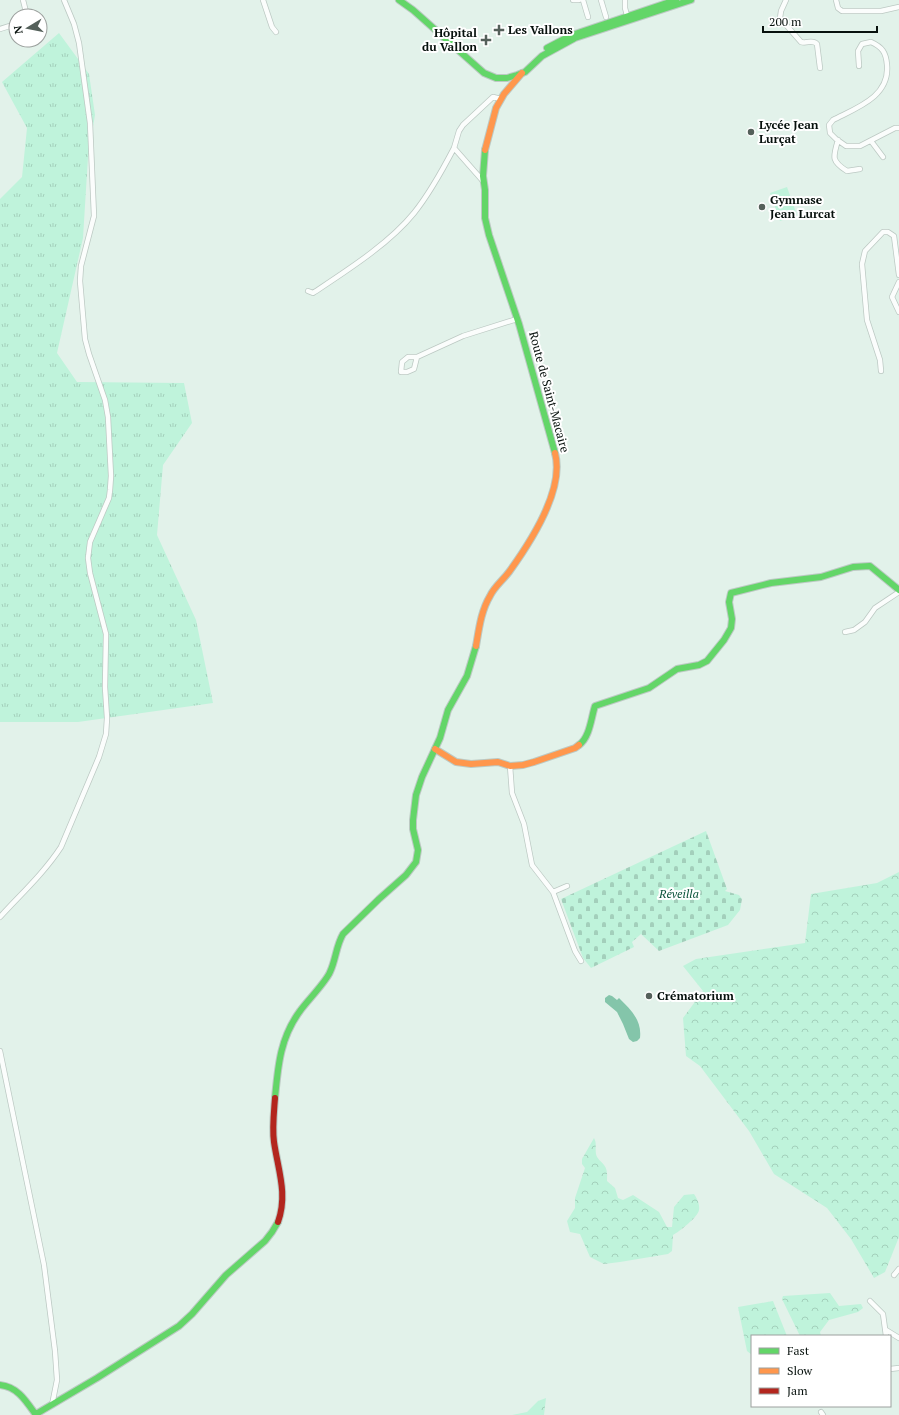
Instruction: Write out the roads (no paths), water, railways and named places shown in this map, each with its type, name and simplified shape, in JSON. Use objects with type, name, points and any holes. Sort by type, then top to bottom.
[{"type":"street","points":[[0,917],[53,860],[61,847],[106,734],[106,634],[90,573],[88,558],[90,542],[109,498],[109,444],[105,400],[85,339],[80,281],[81,266],[94,211],[92,148],[79,43],[74,24],[64,0]]},
{"type":"street","points":[[262,0],[272,27],[276,32]]},
{"type":"street","points":[[399,0],[413,10],[475,66],[489,76],[504,78],[522,73]]},
{"type":"street","points":[[573,0],[579,0]]},
{"type":"street","points":[[583,0],[588,17]]},
{"type":"street","points":[[601,0],[606,16]]},
{"type":"street","points":[[625,0],[625,8],[628,18]]},
{"type":"street","points":[[628,18],[676,0]]},
{"type":"street","points":[[475,66],[499,75],[513,73],[520,70],[546,49],[572,35],[691,0]]},
{"type":"street","points":[[786,0],[781,11],[781,20],[801,42],[804,43],[811,41],[817,44],[820,68]]},
{"type":"street","points":[[836,0],[838,8],[842,11],[881,11],[899,7]]},
{"type":"street","name":"Route de Saint-Macaire","points":[[36,1414],[179,1326],[194,1313],[218,1282],[260,1246],[275,1229],[282,1208],[283,1194],[274,1140],[275,1099],[278,1066],[286,1033],[299,1012],[330,973],[342,934],[391,889],[416,862],[418,850],[413,823],[414,804],[417,790],[440,738],[450,707],[469,674],[480,624],[489,597],[524,551],[542,517],[556,480],[556,458],[517,319],[489,235],[485,218],[484,154],[492,120],[509,87],[522,73],[542,56],[575,38],[628,18]]},
{"type":"street","points":[[859,66],[858,51],[862,44],[871,42],[880,46],[886,57],[888,72],[885,84],[878,94],[870,100],[833,120],[829,125],[830,132],[846,146],[860,146],[895,128],[899,128]]},
{"type":"street","points":[[487,71],[490,74],[504,78],[520,71],[533,59]]},
{"type":"street","points":[[504,78],[509,87]]},
{"type":"street","points":[[308,291],[313,293],[346,271],[394,234],[413,214],[431,190],[454,148],[459,131],[463,124],[493,97],[503,97],[504,78]]},
{"type":"street","points":[[838,140],[834,159],[838,165],[847,171],[860,169]]},
{"type":"street","points":[[870,141],[883,156]]},
{"type":"street","points":[[454,148],[484,181]]},
{"type":"street","points":[[881,371],[880,360],[867,320],[862,264],[865,251],[883,232],[888,232],[894,236],[899,274]]},
{"type":"street","points":[[899,282],[892,296],[899,312]]},
{"type":"street","points":[[416,357],[462,336],[517,319]]},
{"type":"street","points":[[435,749],[456,762],[471,764],[498,762],[510,766],[534,762],[575,748],[582,742],[587,734],[596,706],[612,699],[634,694],[651,686],[678,668],[695,667],[702,665],[707,661],[731,629],[729,598],[731,594],[765,583],[825,576],[856,565],[870,566],[898,590],[875,608],[865,622],[854,630],[845,632]]},
{"type":"street","points":[[510,766],[512,793],[524,824],[532,865],[553,892],[575,951],[581,961]]},
{"type":"street","points":[[553,892],[567,886]]},
{"type":"street","points":[[0,1051],[44,1265],[58,1380],[52,1405]]},
{"type":"street","points":[[894,1275],[899,1269]]},
{"type":"street","points":[[870,1301],[883,1314],[886,1335]]},
{"type":"street","points":[[886,1330],[899,1338]]},
{"type":"street","points":[[0,1385],[9,1386],[22,1395],[36,1414]]},
{"type":"place","name":"Les Vallons","points":[[499,30]]},
{"type":"place","name":"Hôpital du Vallon","points":[[486,40]]},
{"type":"place","name":"Lycée Jean Lurçat","points":[[751,132]]},
{"type":"place","name":"Gymnase Jean Lurcat","points":[[762,207]]},
{"type":"place","name":"Crématorium","points":[[649,996]]},
{"type":"park label","name":"Réveilla","points":[[679,894]]}]
